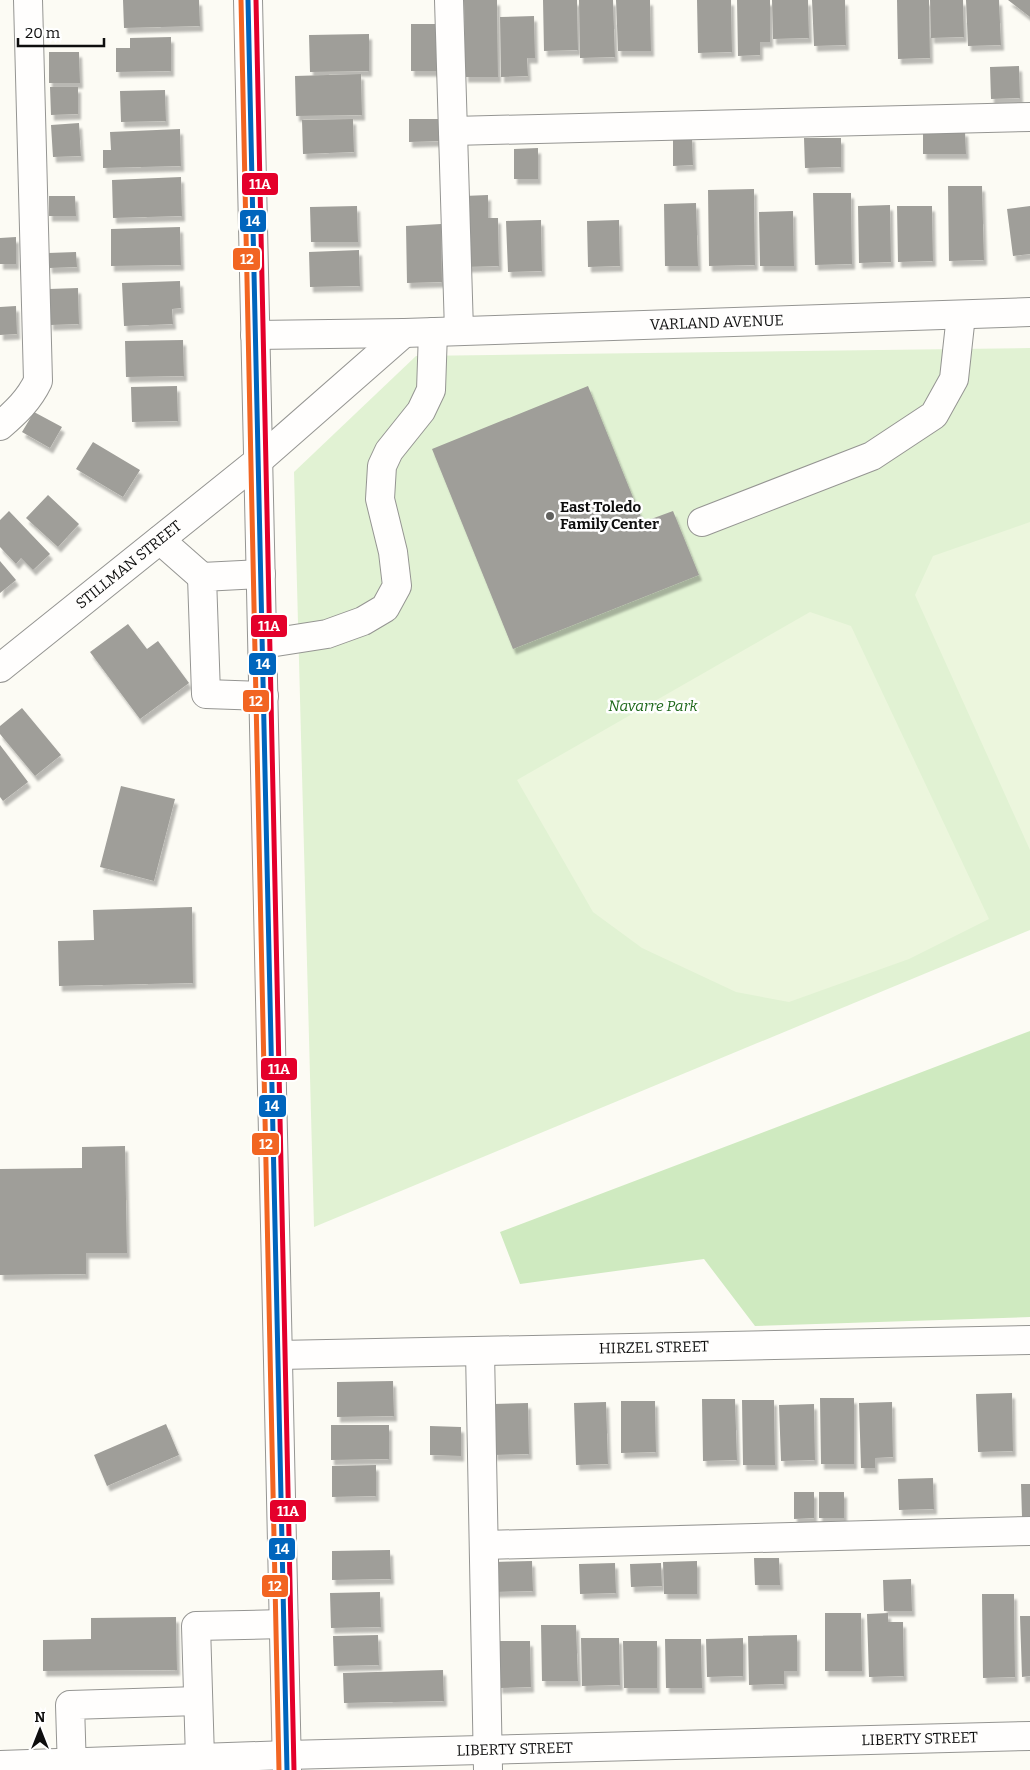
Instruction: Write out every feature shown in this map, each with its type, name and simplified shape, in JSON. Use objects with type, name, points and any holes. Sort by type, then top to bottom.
[{"type":"street","points":[[0,426],[31,395],[38,381],[28,0]]},
{"type":"street","points":[[248,0],[287,1762]]},
{"type":"street","points":[[263,644],[327,634],[363,621],[385,608],[398,586],[393,552],[380,499],[382,466],[389,451],[421,411],[431,390],[446,332],[453,131],[449,0]]},
{"type":"street","points":[[453,131],[1030,117]]},
{"type":"street","name":"VARLAND AVENUE","points":[[255,335],[446,332],[1030,312]]},
{"type":"street","points":[[702,522],[872,456],[934,415],[954,379],[961,315]]},
{"type":"street","points":[[258,461],[404,333]]},
{"type":"street","name":"STILLMAN STREET","points":[[0,668],[258,461]]},
{"type":"street","points":[[160,540],[202,578],[206,694],[264,696]]},
{"type":"street","points":[[202,578],[261,574]]},
{"type":"street","name":"HIRZEL STREET","points":[[278,1355],[1030,1340]]},
{"type":"street","points":[[480,1351],[488,1760]]},
{"type":"street","points":[[484,1545],[1030,1531]]},
{"type":"street","points":[[200,1758],[196,1626],[284,1624]]},
{"type":"street","points":[[72,1766],[70,1705],[198,1701]]},
{"type":"street","name":"LIBERTY STREET","points":[[0,1765],[72,1766],[200,1758],[287,1762],[488,1760],[1030,1736]]},
{"type":"green space","name":"Navarre Park","points":[[1030,348],[1030,930],[314,1227],[294,472],[416,356]]},
{"type":"green space","points":[[1030,522],[1030,850],[915,595],[933,556]]},
{"type":"green space","points":[[810,612],[851,626],[989,919],[909,959],[789,1002],[736,992],[642,948],[593,912],[517,780]]},
{"type":"green space","points":[[1030,1031],[1030,1317],[755,1326],[704,1259],[520,1284],[500,1232]]},
{"type":"building","points":[[123,0],[199,0],[200,26],[124,28]]},
{"type":"building","points":[[464,0],[497,0],[498,77],[465,77]]},
{"type":"building","points":[[543,0],[577,0],[578,50],[544,51]]},
{"type":"building","points":[[579,0],[613,0],[615,57],[580,58]]},
{"type":"building","points":[[616,0],[650,0],[651,51],[618,51]]},
{"type":"building","points":[[697,0],[731,0],[732,52],[698,53]]},
{"type":"building","points":[[737,0],[770,0],[770,42],[760,42],[760,55],[738,56]]},
{"type":"building","points":[[772,0],[808,0],[809,38],[773,39]]},
{"type":"building","points":[[812,0],[845,0],[846,45],[814,46]]},
{"type":"building","points":[[897,0],[929,0],[930,58],[898,59]]},
{"type":"building","points":[[930,0],[963,0],[964,37],[931,38]]},
{"type":"building","points":[[966,0],[999,0],[1001,45],[968,46]]},
{"type":"building","points":[[1008,0],[1030,0],[1030,17]]},
{"type":"building","points":[[534,16],[535,58],[527,58],[528,76],[501,77],[500,17]]},
{"type":"building","points":[[411,24],[438,24],[438,71],[411,71]]},
{"type":"building","points":[[369,34],[369,71],[310,72],[309,35]]},
{"type":"building","points":[[171,37],[171,71],[116,72],[116,48],[130,48],[130,38]]},
{"type":"building","points":[[49,52],[79,52],[80,83],[49,83]]},
{"type":"building","points":[[1019,66],[1020,98],[991,99],[990,67]]},
{"type":"building","points":[[361,74],[362,115],[296,116],[295,76]]},
{"type":"building","points":[[50,87],[78,87],[78,114],[51,115]]},
{"type":"building","points":[[165,90],[166,121],[121,122],[120,91]]},
{"type":"building","points":[[353,119],[354,152],[303,154],[302,120]]},
{"type":"building","points":[[409,119],[440,119],[440,141],[409,142]]},
{"type":"building","points":[[79,123],[81,156],[53,157],[51,125]]},
{"type":"building","points":[[180,129],[181,166],[103,168],[103,150],[111,150],[110,132]]},
{"type":"building","points":[[923,131],[965,131],[966,154],[923,154]]},
{"type":"building","points":[[673,136],[692,136],[693,165],[673,166]]},
{"type":"building","points":[[804,138],[841,138],[841,167],[805,168]]},
{"type":"building","points":[[538,148],[538,179],[514,179],[514,149]]},
{"type":"building","points":[[181,177],[182,216],[113,218],[112,180]]},
{"type":"building","points":[[948,186],[982,186],[984,260],[949,261]]},
{"type":"building","points":[[754,189],[755,265],[709,266],[708,190]]},
{"type":"building","points":[[813,193],[851,193],[852,264],[815,265]]},
{"type":"building","points":[[488,195],[488,218],[498,218],[499,266],[465,267],[464,196]]},
{"type":"building","points":[[49,196],[75,196],[76,216],[49,216]]},
{"type":"building","points":[[696,203],[698,266],[665,266],[664,204]]},
{"type":"building","points":[[890,205],[891,262],[859,263],[858,206]]},
{"type":"building","points":[[357,206],[358,242],[311,242],[310,207]]},
{"type":"building","points":[[897,206],[932,206],[933,261],[898,262]]},
{"type":"building","points":[[1030,206],[1030,254],[1013,256],[1007,209]]},
{"type":"building","points":[[793,211],[794,266],[760,266],[759,212]]},
{"type":"building","points":[[541,220],[542,271],[508,272],[506,221]]},
{"type":"building","points":[[619,220],[620,266],[588,267],[587,221]]},
{"type":"building","points":[[441,224],[442,282],[407,283],[406,226]]},
{"type":"building","points":[[180,227],[181,265],[111,266],[111,229]]},
{"type":"building","points":[[16,237],[16,264],[0,264],[0,238]]},
{"type":"building","points":[[359,250],[360,286],[310,287],[309,252]]},
{"type":"building","points":[[76,252],[77,267],[49,268],[48,253]]},
{"type":"building","points":[[180,281],[181,308],[172,309],[173,324],[124,326],[122,283]]},
{"type":"building","points":[[78,288],[79,324],[50,325],[49,289]]},
{"type":"building","points":[[16,306],[17,334],[0,335],[0,307]]},
{"type":"building","points":[[183,340],[184,376],[126,377],[125,341]]},
{"type":"building","points":[[177,386],[178,421],[132,422],[131,387]]},
{"type":"building","name":"East Toledo Family Center","points":[[588,386],[643,522],[673,511],[699,575],[513,649],[432,449]]},
{"type":"building","points":[[34,412],[62,427],[50,448],[22,432]]},
{"type":"building","points":[[93,442],[140,470],[123,497],[76,469]]},
{"type":"building","points":[[48,495],[79,524],[58,547],[26,518]]},
{"type":"building","points":[[9,511],[50,554],[33,570],[21,558],[16,564],[0,547],[0,520]]},
{"type":"building","points":[[0,561],[16,580],[0,593]]},
{"type":"building","points":[[128,624],[147,649],[158,641],[189,683],[140,719],[90,652]]},
{"type":"building","points":[[22,708],[61,755],[35,776],[0,734],[0,726]]},
{"type":"building","points":[[0,745],[28,782],[3,801],[0,797]]},
{"type":"building","points":[[121,786],[175,799],[154,881],[100,867]]},
{"type":"building","points":[[192,907],[193,983],[59,986],[58,941],[94,940],[93,910]]},
{"type":"building","points":[[125,1146],[127,1253],[86,1253],[86,1274],[0,1275],[0,1169],[82,1168],[82,1147]]},
{"type":"building","points":[[393,1381],[394,1416],[337,1417],[337,1382]]},
{"type":"building","points":[[1012,1393],[1013,1451],[978,1452],[976,1394]]},
{"type":"building","points":[[820,1398],[854,1398],[854,1464],[821,1464]]},
{"type":"building","points":[[702,1399],[735,1399],[737,1460],[703,1461]]},
{"type":"building","points":[[742,1400],[774,1400],[775,1465],[743,1465]]},
{"type":"building","points":[[621,1401],[655,1401],[656,1452],[621,1453]]},
{"type":"building","points":[[606,1402],[608,1464],[576,1465],[574,1403]]},
{"type":"building","points":[[892,1402],[893,1457],[875,1458],[875,1468],[861,1468],[859,1403]]},
{"type":"building","points":[[528,1403],[529,1454],[494,1455],[493,1404]]},
{"type":"building","points":[[814,1404],[815,1460],[781,1461],[779,1405]]},
{"type":"building","points":[[166,1424],[179,1455],[107,1486],[94,1455]]},
{"type":"building","points":[[331,1425],[389,1425],[389,1459],[331,1460]]},
{"type":"building","points":[[430,1426],[461,1427],[461,1456],[430,1455]]},
{"type":"building","points":[[376,1465],[376,1496],[332,1497],[332,1466]]},
{"type":"building","points":[[933,1478],[934,1509],[899,1510],[898,1479]]},
{"type":"building","points":[[1021,1484],[1030,1484],[1030,1516],[1022,1517]]},
{"type":"building","points":[[794,1492],[814,1492],[814,1518],[794,1519]]},
{"type":"building","points":[[819,1492],[844,1492],[844,1518],[819,1518]]},
{"type":"building","points":[[390,1550],[391,1579],[332,1580],[332,1551]]},
{"type":"building","points":[[754,1558],[779,1558],[780,1585],[755,1585]]},
{"type":"building","points":[[532,1561],[533,1591],[494,1592],[493,1562]]},
{"type":"building","points":[[697,1561],[697,1594],[664,1594],[663,1562]]},
{"type":"building","points":[[615,1563],[616,1593],[580,1594],[579,1564]]},
{"type":"building","points":[[661,1563],[662,1586],[631,1587],[630,1564]]},
{"type":"building","points":[[911,1579],[912,1611],[884,1611],[883,1580]]},
{"type":"building","points":[[380,1592],[381,1627],[331,1628],[330,1593]]},
{"type":"building","points":[[982,1594],[1014,1594],[1015,1677],[983,1678]]},
{"type":"building","points":[[825,1613],[861,1613],[862,1671],[825,1671]]},
{"type":"building","points":[[888,1613],[888,1622],[903,1622],[904,1676],[869,1677],[867,1614]]},
{"type":"building","points":[[1020,1616],[1030,1616],[1030,1676],[1022,1677]]},
{"type":"building","points":[[176,1617],[177,1670],[43,1671],[43,1640],[91,1639],[91,1618]]},
{"type":"building","points":[[541,1625],[576,1625],[578,1681],[542,1681]]},
{"type":"building","points":[[378,1635],[379,1665],[334,1666],[333,1636]]},
{"type":"building","points":[[797,1635],[797,1671],[784,1671],[784,1684],[749,1685],[748,1636]]},
{"type":"building","points":[[581,1638],[619,1638],[620,1685],[582,1686]]},
{"type":"building","points":[[743,1638],[743,1676],[707,1677],[706,1639]]},
{"type":"building","points":[[665,1639],[701,1639],[702,1688],[666,1688]]},
{"type":"building","points":[[498,1641],[530,1641],[531,1687],[499,1688]]},
{"type":"building","points":[[623,1641],[657,1641],[657,1688],[624,1688]]},
{"type":"building","points":[[443,1670],[444,1701],[344,1703],[343,1673]]},
{"type":"transit line","name":"12","points":[[241,0],[279,1770]]},
{"type":"transit line","name":"14","points":[[248,0],[287,1770]]},
{"type":"transit line","name":"11A","points":[[256,0],[294,1770]]},
{"type":"place","name":"East Toledo Family Center","points":[[550,516]]}]
